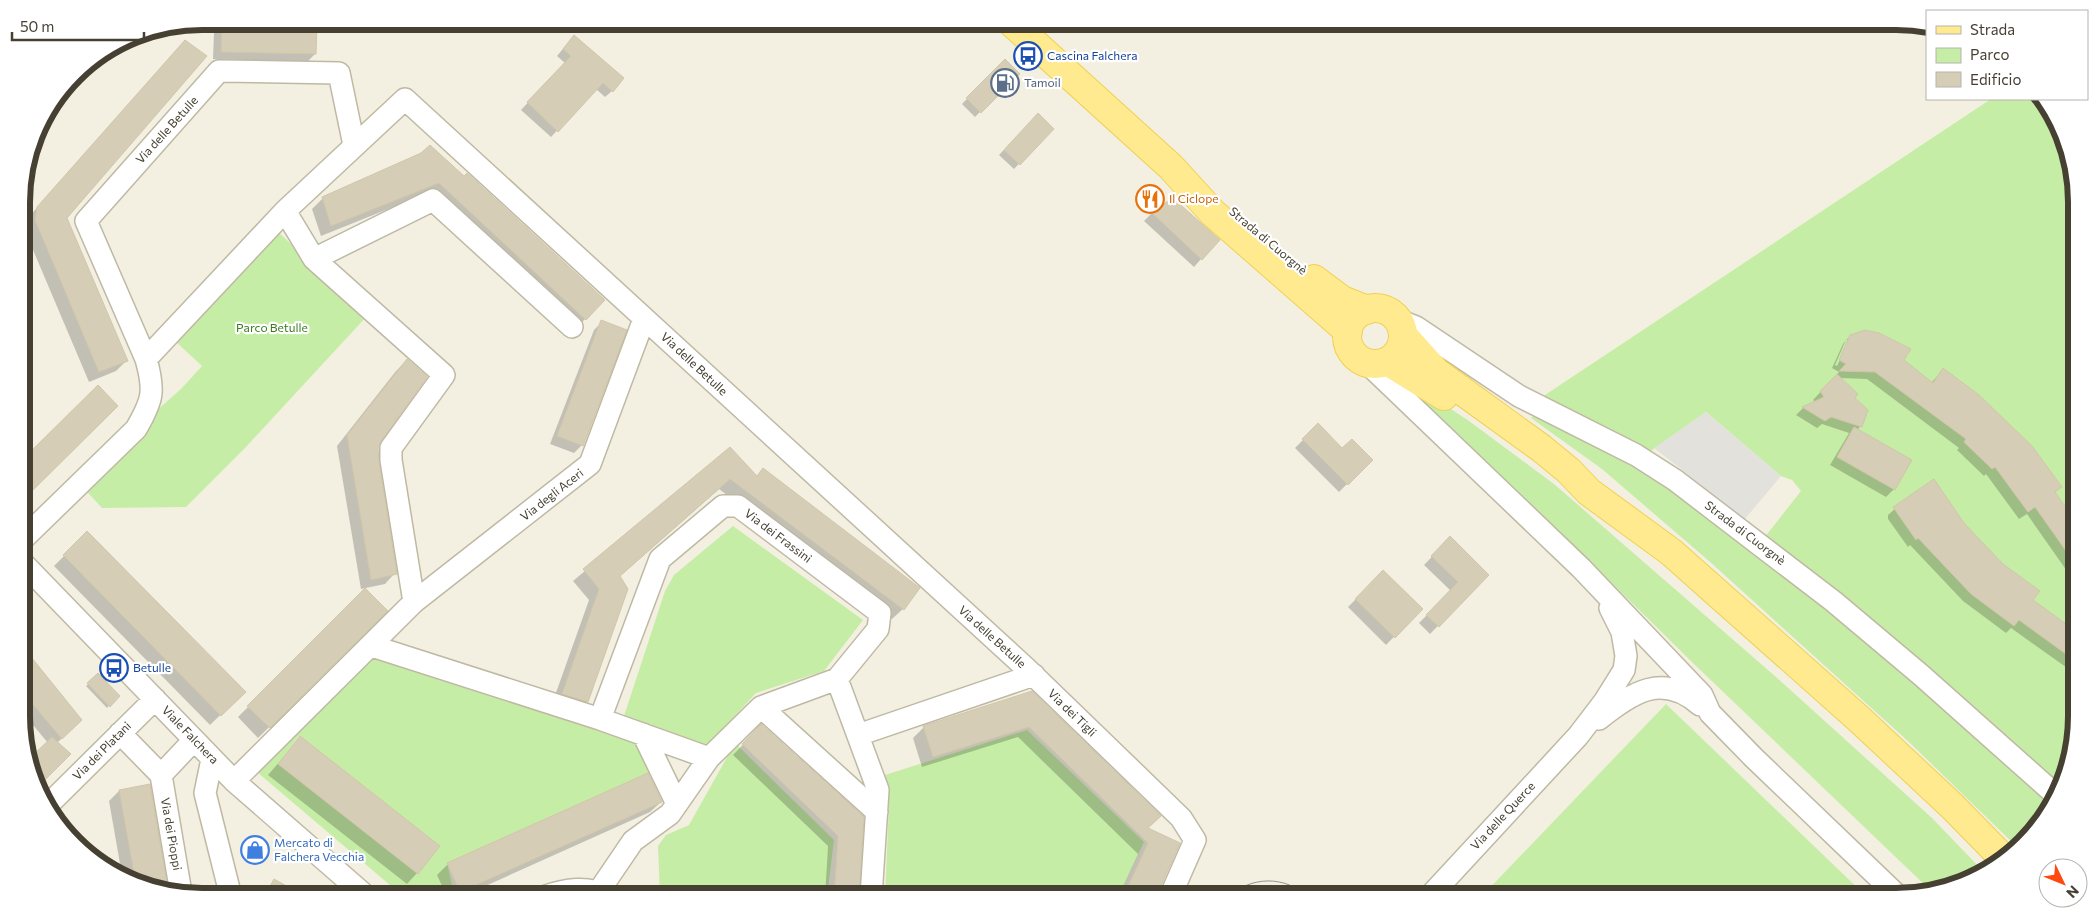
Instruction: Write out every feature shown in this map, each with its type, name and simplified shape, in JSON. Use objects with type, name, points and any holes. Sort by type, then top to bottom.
[{"type":"main road","name":"Strada di Cuorgnè","points":[[1020,30],[1171,167],[1213,213],[1348,331]]},
{"type":"main road","name":"Strada di Cuorgnè","points":[[1171,167],[1224,203],[1334,295],[1350,304],[1367,310]]},
{"type":"main road","points":[[1590,492],[1561,480],[1487,424],[1420,380],[1377,362],[1357,357],[1351,349],[1348,331],[1354,318],[1367,310],[1385,310],[1436,372],[1541,448],[1569,471],[1590,492],[1671,552],[1860,719],[1952,806],[1999,854]]},
{"type":"main road","points":[[1377,362],[1398,352],[1401,328]]},
{"type":"street","name":"Via delle Betulle","points":[[30,532],[136,428],[150,406],[152,380],[146,359],[86,221],[219,71],[339,73],[354,145]]},
{"type":"street","name":"Via delle Betulle","points":[[146,359],[285,211],[405,99],[1034,675]]},
{"type":"street","points":[[314,259],[433,200],[572,327]]},
{"type":"street","points":[[285,211],[314,259],[444,375],[390,448],[414,602]]},
{"type":"street","name":"Via degli Aceri","points":[[234,781],[372,646],[414,602],[590,464],[644,319]]},
{"type":"street","name":"Strada di Cuorgnè","points":[[1401,328],[1416,327],[1519,396],[1636,455],[1675,480],[1833,601],[2051,790]]},
{"type":"street","points":[[1377,362],[1581,568],[1702,695],[1710,713],[1754,758],[1890,888]]},
{"type":"street","name":"Via dei Frassini","points":[[600,719],[660,559],[723,506],[738,506],[880,613],[878,629],[837,679]]},
{"type":"street","name":"Via delle Querce","points":[[1437,888],[1578,736],[1604,702],[1624,670],[1626,656],[1622,632],[1614,615],[1581,568]]},
{"type":"street","name":"Viale Falchera","points":[[30,570],[234,781],[357,888]]},
{"type":"street","points":[[397,620],[406,657]]},
{"type":"street","points":[[372,646],[600,719],[709,758]]},
{"type":"street","points":[[858,735],[1034,675]]},
{"type":"street","name":"Via dei Tigli","points":[[1034,675],[1181,818],[1195,840],[1174,888]]},
{"type":"street","points":[[607,888],[633,841],[670,814],[709,758],[761,707],[837,679],[878,790],[872,888]]},
{"type":"street","name":"Via delle Querce","points":[[1578,736],[1619,703],[1659,686],[1678,690],[1694,699],[1710,713]]},
{"type":"street","name":"Via dei Platani","points":[[52,801],[155,698]]},
{"type":"street","points":[[761,707],[877,812]]},
{"type":"street","points":[[120,733],[161,775],[194,740]]},
{"type":"street","points":[[643,734],[677,804]]},
{"type":"street","points":[[212,758],[205,793],[229,888]]},
{"type":"street","name":"Via dei Pioppi","points":[[161,775],[180,887]]},
{"type":"green space","points":[[1989,100],[2035,100],[2055,136],[2062,157],[2067,179],[2068,202],[2068,728],[2065,750],[2054,783],[1764,538],[1801,491],[1792,480],[1781,476],[1706,412],[1648,453],[1542,397]]},
{"type":"green space","name":"Parco Betulle","points":[[277,231],[368,315],[245,448],[186,507],[102,508],[80,484],[136,429],[181,389],[202,366],[175,341]]},
{"type":"green space","points":[[1401,384],[1418,387],[1469,421],[1554,484],[1776,677],[1932,818],[1979,866],[1952,879],[1925,886],[1695,665],[1572,544]]},
{"type":"green space","points":[[1535,414],[1663,480],[1808,590],[2046,799],[2033,821],[2013,843],[1909,742],[1709,561],[1602,469],[1531,418]]},
{"type":"green space","points":[[733,526],[863,620],[824,671],[756,693],[707,746],[623,719],[665,591],[674,575]]},
{"type":"green space","points":[[375,653],[640,742],[654,771],[447,863],[453,888],[393,888],[257,772]],"holes":[[[299,736],[440,846],[418,874],[278,764]]]},
{"type":"green space","points":[[1666,704],[1858,888],[1490,888]]},
{"type":"green space","points":[[1027,730],[1144,842],[1122,888],[885,888],[889,803],[885,775]]},
{"type":"green space","points":[[735,743],[834,840],[828,888],[660,888],[658,846],[666,835],[689,825]]},
{"type":"shaded area","points":[[1706,412],[1781,476],[1745,519],[1654,448]]},
{"type":"building","points":[[222,30],[317,30],[316,54],[221,52]]},
{"type":"building","points":[[574,35],[624,78],[613,92],[603,83],[558,132],[527,102],[571,56],[563,49]]},
{"type":"building","points":[[185,40],[207,56],[67,218],[128,361],[99,372],[35,220],[37,207]]},
{"type":"building","points":[[1005,59],[1020,74],[981,113],[966,98]]},
{"type":"building","points":[[1038,113],[1054,129],[1020,165],[1004,150]]},
{"type":"building","points":[[430,145],[464,176],[467,173],[605,300],[586,320],[439,183],[331,226],[322,197],[421,153]]},
{"type":"building","points":[[1173,198],[1220,240],[1202,260],[1151,212]]},
{"type":"building","points":[[601,320],[627,330],[583,446],[557,436]]},
{"type":"building","points":[[1865,330],[1879,333],[1911,349],[1904,360],[1933,383],[1943,368],[1979,395],[2032,446],[2062,487],[2055,492],[2068,511],[2068,554],[2035,507],[2028,512],[1995,467],[1992,469],[1964,442],[1966,439],[1875,372],[1839,371],[1846,364],[1839,360],[1850,335]]},
{"type":"building","points":[[407,359],[427,377],[381,441],[378,448],[397,574],[371,580],[347,435]]},
{"type":"building","points":[[1837,374],[1858,394],[1855,398],[1868,410],[1862,427],[1831,417],[1825,421],[1802,407],[1824,397],[1820,391]]},
{"type":"building","points":[[98,385],[118,406],[30,493],[30,452]]},
{"type":"building","points":[[1318,423],[1342,448],[1352,439],[1373,460],[1348,485],[1302,439]]},
{"type":"building","points":[[1854,427],[1912,460],[1895,490],[1837,457]]},
{"type":"building","points":[[730,447],[757,476],[763,468],[920,588],[904,610],[730,479],[620,576],[628,589],[588,702],[562,694],[599,589],[583,569]]},
{"type":"building","points":[[1934,479],[1964,523],[2003,564],[2040,591],[2033,600],[2068,625],[2068,655],[2019,620],[2014,626],[1971,594],[1918,538],[1916,540],[1893,507]]},
{"type":"building","points":[[87,531],[246,692],[221,716],[63,555]]},
{"type":"building","points":[[1450,536],[1489,575],[1439,627],[1426,615],[1458,582],[1431,556]]},
{"type":"building","points":[[1383,570],[1423,609],[1395,638],[1355,599]]},
{"type":"building","points":[[365,588],[388,611],[270,728],[247,706]]},
{"type":"building","points":[[30,656],[82,720],[62,739],[30,701]]},
{"type":"building","points":[[98,673],[120,696],[110,707],[87,683]]},
{"type":"building","points":[[1032,691],[1161,816],[1148,828],[1180,843],[1160,888],[1127,888],[1148,843],[1029,727],[933,757],[923,726]]},
{"type":"building","points":[[761,724],[864,817],[860,888],[835,888],[838,836],[742,744]]},
{"type":"building","points":[[300,736],[440,846],[418,874],[278,764]]},
{"type":"building","points":[[52,737],[71,754],[43,782],[34,754]]},
{"type":"building","points":[[648,773],[662,802],[469,888],[458,888],[447,863]]},
{"type":"building","points":[[150,784],[167,885],[134,874],[119,790]]},
{"type":"building","points":[[274,879],[290,888],[269,888]]},
{"type":"tram line","points":[[1241,888],[1257,882],[1268,881],[1279,882],[1295,888]]},
{"type":"place","name":"Cascina Falchera","points":[[1028,56]]},
{"type":"place","name":"Tamoil","points":[[1005,83]]},
{"type":"place","name":"Il Ciclope","points":[[1150,199]]},
{"type":"place","name":"Betulle","points":[[114,668]]},
{"type":"place","name":"Mercato di Falchera Vecchia","points":[[255,850]]}]
